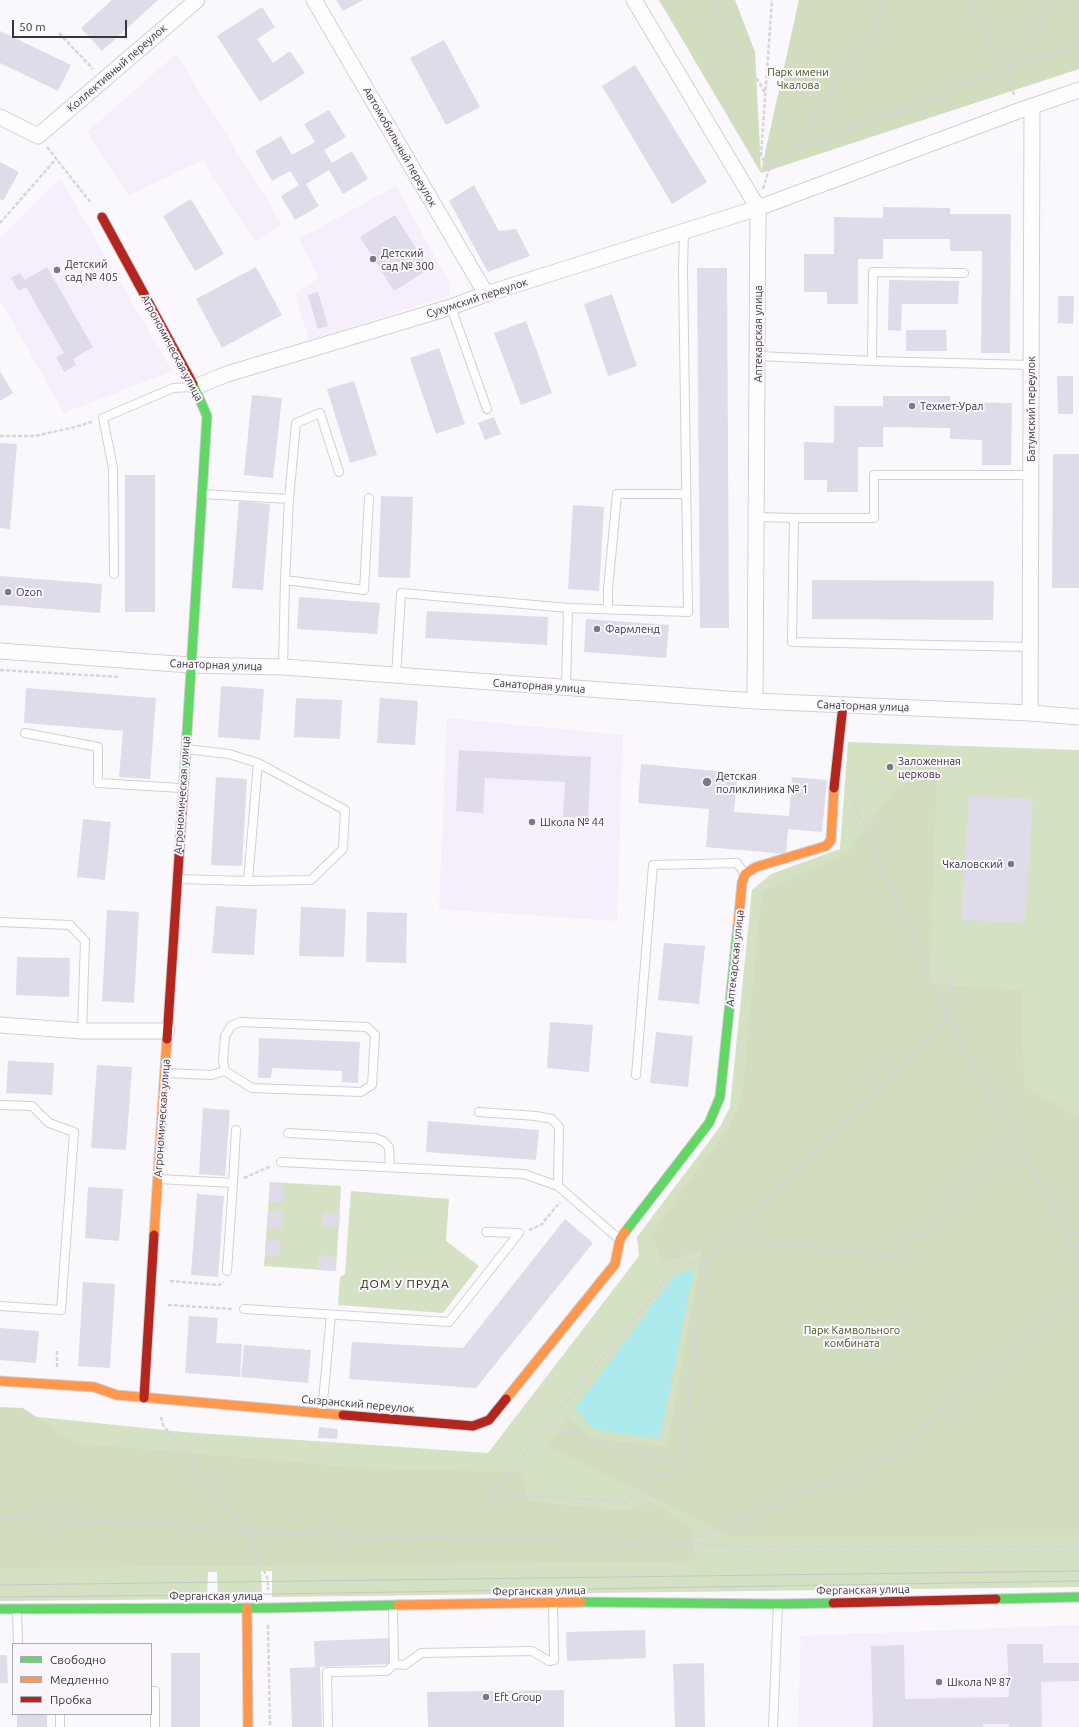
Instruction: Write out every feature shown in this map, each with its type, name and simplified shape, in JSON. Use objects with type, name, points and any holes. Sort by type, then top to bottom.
[{"type":"street","name":"Коллективный переулок","points":[[38,136],[197,0]]},
{"type":"street","name":"Автомобильный переулок","points":[[314,0],[486,294]]},
{"type":"street","points":[[634,0],[758,208]]},
{"type":"street","name":"Сухумский переулок","points":[[195,387],[227,374],[451,307],[486,294],[758,208],[1018,111],[1079,90]]},
{"type":"street","name":"Батумский переулок","points":[[1030,713],[1032,106]]},
{"type":"street","points":[[0,117],[38,136]]},
{"type":"street","name":"Аптекарская улица","points":[[755,701],[758,208]]},
{"type":"street","name":"Агрономическая улица","points":[[102,217],[195,387],[206,416],[190,665],[191,680],[176,879],[144,1398]]},
{"type":"street","name":"Санаторная улица","points":[[0,651],[190,665],[283,668],[755,701],[1030,713],[1079,717]]},
{"type":"street","points":[[745,874],[756,867],[826,846],[831,840],[836,761],[843,704]]},
{"type":"street","name":"Аптекарская улица","points":[[620,1239],[709,1123],[720,1097],[742,883],[745,874]]},
{"type":"street","points":[[0,1025],[82,1031],[167,1031]]},
{"type":"street","name":"Сызранский переулок","points":[[0,1381],[94,1387],[117,1395],[144,1398],[473,1426],[490,1420],[615,1264],[620,1239]]},
{"type":"street","name":"Ферганская улица","points":[[0,1609],[268,1608],[553,1602],[778,1604],[1079,1597]]},
{"type":"street","points":[[247,1608],[248,1727]]},
{"type":"lane","points":[[396,676],[401,593],[568,608],[688,612],[683,270],[684,231]]},
{"type":"lane","points":[[872,361],[873,272],[964,274]]},
{"type":"lane","points":[[451,307],[487,409]]},
{"type":"lane","points":[[758,356],[872,361],[1031,365]]},
{"type":"lane","points":[[114,574],[113,468],[104,418],[173,388],[195,387]]},
{"type":"lane","points":[[283,668],[289,498],[296,423],[320,413],[339,472]]},
{"type":"lane","points":[[756,517],[874,518],[874,475],[1030,475]]},
{"type":"lane","points":[[202,494],[289,498]]},
{"type":"lane","points":[[608,609],[608,589],[617,494],[686,494]]},
{"type":"lane","points":[[285,580],[364,590],[369,498]]},
{"type":"lane","points":[[794,518],[792,642],[1030,647]]},
{"type":"lane","points":[[566,687],[568,608]]},
{"type":"lane","points":[[25,733],[98,747],[98,783],[182,788]]},
{"type":"lane","points":[[176,879],[248,881],[311,880],[343,849],[345,810],[258,763],[229,754],[185,749]]},
{"type":"lane","points":[[248,881],[258,763]]},
{"type":"lane","points":[[636,1076],[653,865],[737,863],[745,874]]},
{"type":"lane","points":[[0,922],[70,925],[85,941],[82,1031]]},
{"type":"lane","points":[[165,1073],[211,1075],[225,1071],[252,1088],[361,1092],[372,1085],[375,1035],[367,1027],[240,1022],[231,1026],[225,1036],[223,1061],[225,1071]]},
{"type":"lane","points":[[0,1105],[32,1106],[49,1123],[74,1132],[61,1310],[0,1306]]},
{"type":"lane","points":[[479,1112],[536,1116],[552,1119],[559,1127],[558,1186]]},
{"type":"lane","points":[[227,1271],[236,1130]]},
{"type":"lane","points":[[288,1133],[375,1138],[383,1141],[389,1147],[390,1167]]},
{"type":"lane","points":[[281,1162],[524,1174],[558,1186],[620,1239]]},
{"type":"lane","points":[[158,1178],[233,1183]]},
{"type":"lane","points":[[486,1232],[519,1233]]},
{"type":"lane","points":[[244,1309],[449,1322],[519,1233]]},
{"type":"lane","points":[[322,1412],[331,1315]]},
{"type":"lane","points":[[394,1664],[405,1665],[421,1653],[532,1651],[550,1661],[554,1660],[553,1602]]},
{"type":"lane","points":[[774,1727],[778,1604]]},
{"type":"lane","points":[[328,1727],[327,1672],[387,1671],[394,1664],[393,1605]]},
{"type":"lane","points":[[17,1609],[18,1643]]},
{"type":"lane","points":[[152,1691],[155,1691],[156,1727]]},
{"type":"lane","points":[[60,1715],[60,1727]]},
{"type":"path","points":[[712,0],[765,94]]},
{"type":"path","points":[[769,168],[761,156],[772,0]]},
{"type":"path","points":[[793,151],[889,0]]},
{"type":"path","points":[[969,0],[1008,68],[1018,111]]},
{"type":"path","points":[[1008,68],[1056,0]]},
{"type":"path","points":[[59,33],[103,80]]},
{"type":"path","points":[[758,208],[769,168],[793,151],[1008,68],[1079,44]]},
{"type":"path","points":[[38,136],[102,217]]},
{"type":"path","points":[[0,222],[56,159]]},
{"type":"path","points":[[0,436],[35,436],[75,427],[104,418]]},
{"type":"path","points":[[0,670],[127,677]]},
{"type":"path","points":[[851,795],[948,1017],[1079,1256]]},
{"type":"path","points":[[682,1464],[704,1264],[948,1017],[950,978]]},
{"type":"path","points":[[729,1239],[898,1255],[1014,1137]]},
{"type":"path","points":[[233,1183],[281,1162]]},
{"type":"path","points":[[519,1233],[541,1225],[567,1194]]},
{"type":"path","points":[[682,1464],[626,1501],[492,1494],[682,1260],[704,1264]]},
{"type":"path","points":[[167,1281],[219,1285],[225,1282],[227,1271]]},
{"type":"path","points":[[684,1543],[889,1457],[1029,1336],[1079,1295]]},
{"type":"path","points":[[165,1305],[244,1309]]},
{"type":"path","points":[[158,1398],[163,1425],[248,1533],[268,1580],[270,1727]]},
{"type":"path","points":[[547,1427],[682,1464]]},
{"type":"path","points":[[0,1517],[167,1524],[248,1533],[684,1543],[736,1547],[1079,1548]]},
{"type":"shaded area","points":[[176,54],[282,224],[255,242],[203,160],[129,195],[87,132]]},
{"type":"shaded area","name":"Детский сад № 405","points":[[60,178],[172,371],[64,413],[0,300],[0,239]]},
{"type":"shaded area","name":"Детский сад № 300","points":[[396,186],[450,284],[449,296],[309,340],[295,294],[319,278],[299,239]]},
{"type":"shaded area","name":"Школа № 44","points":[[447,718],[623,735],[617,921],[439,909]]},
{"type":"shaded area","name":"Школа № 87","points":[[1079,1625],[1079,1727],[798,1727],[801,1636]]},
{"type":"green space","name":"Парк имени Чкалова","points":[[659,0],[735,0],[755,52],[761,171],[799,0],[1079,0],[1079,69],[761,173]]},
{"type":"green space","name":"Парк Камвольного комбината","points":[[848,742],[1079,750],[1079,1587],[272,1597],[272,1571],[261,1571],[262,1598],[218,1598],[217,1572],[208,1572],[207,1599],[0,1601],[0,1413],[183,1432],[488,1453],[639,1256],[637,1237],[720,1127],[730,1107],[752,890],[771,874],[840,849]]},
{"type":"green space","name":"Парк Камвольного комбината","points":[[937,772],[929,984],[1021,990],[1024,1086],[1079,1118],[1079,1535],[733,1537],[547,1445],[568,1419],[595,1439],[667,1447],[702,1250],[663,1263],[651,1234],[728,1130],[742,1098],[762,892],[849,852],[896,787]]},
{"type":"green space","points":[[270,1182],[341,1186],[336,1271],[264,1266]]},
{"type":"green space","points":[[351,1191],[449,1199],[446,1241],[479,1266],[443,1313],[338,1305],[340,1277],[345,1274]]},
{"type":"green space","points":[[0,1407],[23,1408],[76,1444],[372,1469],[522,1472],[528,1501],[626,1511],[650,1502],[692,1528],[696,1561],[0,1568]]},
{"type":"water","points":[[694,1269],[660,1439],[593,1429],[575,1408],[675,1275]]},
{"type":"building","points":[[112,0],[158,0],[102,51],[81,28]]},
{"type":"building","points":[[336,0],[363,0],[343,11]]},
{"type":"building","points":[[262,7],[275,27],[257,39],[273,63],[290,51],[305,73],[260,102],[217,36]]},
{"type":"building","points":[[0,31],[71,65],[58,91],[0,63]]},
{"type":"building","points":[[444,40],[480,107],[446,125],[410,58]]},
{"type":"building","points":[[635,65],[707,182],[672,204],[602,86]]},
{"type":"building","points":[[329,110],[346,137],[324,150],[332,163],[352,151],[368,179],[343,194],[329,170],[306,184],[319,206],[295,220],[281,196],[299,185],[290,171],[272,181],[255,151],[281,136],[292,155],[315,142],[304,124]]},
{"type":"building","points":[[0,162],[19,172],[3,201],[0,199]]},
{"type":"building","points":[[474,185],[499,231],[516,229],[530,256],[488,272],[449,201]]},
{"type":"building","points":[[191,199],[224,254],[195,271],[163,216]]},
{"type":"building","points":[[883,207],[950,208],[950,214],[1011,214],[1010,353],[981,353],[982,251],[950,251],[950,239],[883,239],[883,259],[858,259],[858,304],[827,304],[827,292],[804,292],[804,254],[834,254],[834,217],[883,218]]},
{"type":"building","points":[[395,215],[429,269],[394,291],[360,237]]},
{"type":"building","points":[[47,267],[93,347],[73,359],[76,365],[64,372],[56,357],[64,353],[26,287],[19,291],[11,278],[20,273],[25,280]]},
{"type":"building","points":[[256,267],[282,315],[222,348],[196,299]]},
{"type":"building","points":[[697,268],[727,268],[729,628],[700,628]]},
{"type":"building","points":[[889,280],[959,281],[958,304],[902,304],[901,331],[888,330]]},
{"type":"building","points":[[318,292],[328,326],[318,329],[308,295]]},
{"type":"building","points":[[612,294],[637,366],[608,376],[584,304]]},
{"type":"building","points":[[1058,296],[1074,296],[1073,324],[1058,323]]},
{"type":"building","points":[[526,321],[552,393],[521,405],[494,333]]},
{"type":"building","points":[[906,330],[946,330],[947,351],[906,351]]},
{"type":"building","points":[[439,348],[465,424],[436,434],[410,358]]},
{"type":"building","points":[[0,371],[13,393],[0,401]]},
{"type":"building","points":[[1057,376],[1073,376],[1073,414],[1058,414]]},
{"type":"building","points":[[354,381],[377,455],[350,463],[327,389]]},
{"type":"building","points":[[252,395],[282,398],[273,478],[244,475]]},
{"type":"building","points":[[883,396],[950,396],[950,402],[1012,403],[1011,465],[982,465],[982,440],[950,439],[950,428],[883,427],[883,447],[858,447],[858,492],[827,492],[827,480],[804,480],[804,442],[834,443],[834,406],[883,406]]},
{"type":"building","points":[[494,417],[501,434],[485,440],[478,423]]},
{"type":"building","points":[[0,443],[17,444],[10,529],[0,528]]},
{"type":"building","points":[[1053,454],[1079,454],[1079,588],[1052,588]]},
{"type":"building","points":[[125,475],[155,475],[155,612],[125,612]]},
{"type":"building","points":[[381,496],[413,497],[410,578],[378,577]]},
{"type":"building","points":[[239,501],[270,504],[263,590],[232,588]]},
{"type":"building","points":[[573,505],[604,507],[599,591],[568,589]]},
{"type":"building","points":[[0,576],[102,584],[100,613],[0,605]]},
{"type":"building","points":[[812,580],[994,581],[993,620],[812,619]]},
{"type":"building","points":[[299,597],[380,603],[377,634],[297,629]]},
{"type":"building","points":[[427,611],[548,617],[547,645],[425,638]]},
{"type":"building","points":[[586,619],[669,625],[666,658],[584,652]]},
{"type":"building","points":[[221,686],[264,689],[260,740],[218,737]]},
{"type":"building","points":[[26,688],[156,698],[150,779],[119,777],[123,731],[24,723]]},
{"type":"building","points":[[296,698],[342,700],[340,739],[294,737]]},
{"type":"building","points":[[380,698],[418,701],[415,745],[377,743]]},
{"type":"building","points":[[459,750],[591,757],[588,818],[563,817],[565,782],[485,778],[483,813],[456,811]]},
{"type":"building","points":[[641,764],[738,773],[734,812],[789,816],[792,777],[827,780],[822,832],[788,829],[786,854],[706,847],[709,809],[638,803]]},
{"type":"building","points":[[216,777],[247,779],[242,866],[211,865]]},
{"type":"building","points":[[969,795],[1033,799],[1025,923],[961,920]]},
{"type":"building","points":[[83,819],[111,822],[105,880],[77,877]]},
{"type":"building","points":[[216,906],[257,909],[254,955],[212,953]]},
{"type":"building","points":[[301,907],[346,909],[344,957],[299,956]]},
{"type":"building","points":[[107,910],[139,912],[134,1003],[102,1001]]},
{"type":"building","points":[[367,912],[407,913],[406,963],[366,962]]},
{"type":"building","points":[[664,943],[705,946],[699,1004],[658,1000]]},
{"type":"building","points":[[17,957],[70,958],[69,997],[16,995]]},
{"type":"building","points":[[550,1022],[593,1025],[589,1072],[547,1068]]},
{"type":"building","points":[[656,1032],[693,1036],[688,1087],[650,1083]]},
{"type":"building","points":[[259,1038],[360,1042],[358,1083],[342,1082],[342,1071],[272,1068],[271,1078],[258,1078]]},
{"type":"building","points":[[8,1061],[54,1063],[52,1095],[6,1093]]},
{"type":"building","points":[[97,1065],[132,1067],[126,1150],[91,1148]]},
{"type":"building","points":[[203,1108],[230,1110],[225,1176],[199,1174]]},
{"type":"building","points":[[428,1121],[539,1130],[536,1160],[426,1152]]},
{"type":"building","points":[[271,1184],[285,1185],[284,1202],[269,1201]]},
{"type":"building","points":[[88,1187],[123,1189],[119,1241],[85,1238]]},
{"type":"building","points":[[197,1194],[224,1196],[218,1277],[191,1275]]},
{"type":"building","points":[[268,1211],[283,1212],[282,1229],[267,1228]]},
{"type":"building","points":[[323,1212],[340,1213],[339,1228],[322,1226]]},
{"type":"building","points":[[565,1219],[593,1243],[476,1388],[349,1379],[352,1342],[463,1348]]},
{"type":"building","points":[[266,1239],[281,1240],[279,1257],[265,1256]]},
{"type":"building","points":[[319,1255],[336,1256],[335,1271],[318,1270]]},
{"type":"building","points":[[83,1282],[115,1284],[110,1368],[78,1366]]},
{"type":"building","points":[[189,1316],[218,1318],[216,1343],[242,1344],[240,1377],[185,1373]]},
{"type":"building","points":[[0,1328],[39,1331],[36,1363],[0,1360]]},
{"type":"building","points":[[244,1345],[311,1350],[308,1383],[241,1377]]},
{"type":"building","points":[[319,1427],[338,1429],[337,1439],[318,1438]]},
{"type":"building","points":[[645,1630],[646,1658],[567,1661],[566,1632]]},
{"type":"building","points":[[392,1638],[393,1664],[315,1667],[314,1641]]},
{"type":"building","points":[[1007,1644],[1043,1644],[1043,1663],[1079,1663],[1079,1681],[1041,1682],[1042,1727],[1009,1727],[1009,1724],[983,1724],[983,1727],[873,1727],[871,1646],[904,1645],[905,1699],[1009,1697]]},
{"type":"building","points":[[171,1653],[200,1653],[200,1727],[171,1727]]},
{"type":"building","points":[[0,1655],[7,1655],[8,1683],[0,1683]]},
{"type":"building","points":[[704,1663],[705,1727],[675,1727],[673,1664]]},
{"type":"building","points":[[320,1667],[322,1727],[292,1727],[290,1668]]},
{"type":"building","points":[[564,1690],[564,1727],[428,1727],[427,1692]]},
{"type":"building","points":[[17,1715],[47,1715],[47,1727],[17,1727]]},
{"type":"tram line","points":[[0,1585],[1079,1571]]},
{"type":"tram line","points":[[0,1597],[1079,1581]]},
{"type":"traffic: fast","points":[[184,780],[207,416],[193,384]]},
{"type":"traffic: fast","points":[[625,1232],[709,1123],[720,1097],[738,925]]},
{"type":"traffic: fast","points":[[996,1599],[1079,1597]]},
{"type":"traffic: fast","points":[[581,1602],[778,1604],[833,1603]]},
{"type":"traffic: fast","points":[[0,1609],[268,1608],[398,1605]]},
{"type":"traffic: slow","points":[[738,925],[742,883],[745,874],[756,867],[826,846],[831,840],[834,788]]},
{"type":"traffic: slow","points":[[154,1235],[167,1039]]},
{"type":"traffic: slow","points":[[506,1399],[615,1264],[620,1239],[625,1232]]},
{"type":"traffic: slow","points":[[0,1381],[94,1387],[117,1395],[343,1415]]},
{"type":"traffic: slow","points":[[398,1605],[581,1602]]},
{"type":"traffic: slow","points":[[247,1608],[248,1727]]},
{"type":"traffic: jam","points":[[102,217],[193,384]]},
{"type":"traffic: jam","points":[[834,788],[843,705]]},
{"type":"traffic: jam","points":[[167,1039],[184,780]]},
{"type":"traffic: jam","points":[[144,1398],[154,1235]]},
{"type":"traffic: jam","points":[[343,1415],[473,1426],[489,1420],[506,1399]]},
{"type":"traffic: jam","points":[[833,1603],[996,1599]]},
{"type":"place","name":"Детский сад № 300","points":[[373,259]]},
{"type":"place","name":"Детский сад № 405","points":[[57,270]]},
{"type":"place","name":"Техмет-Урал","points":[[912,406]]},
{"type":"place","name":"Ozon","points":[[8,592]]},
{"type":"place","name":"Фармленд","points":[[597,629]]},
{"type":"place","name":"Заложенная церковь","points":[[890,767]]},
{"type":"place","name":"Детская поликлиника № 1","points":[[707,782]]},
{"type":"place","name":"Школа № 44","points":[[532,822]]},
{"type":"place","name":"Чкаловский","points":[[1011,864]]},
{"type":"place","name":"Школа № 87","points":[[939,1682]]},
{"type":"place","name":"Eft Group","points":[[486,1697]]},
{"type":"district","name":"ДОМ У ПРУДА","points":[[405,1284]]}]
